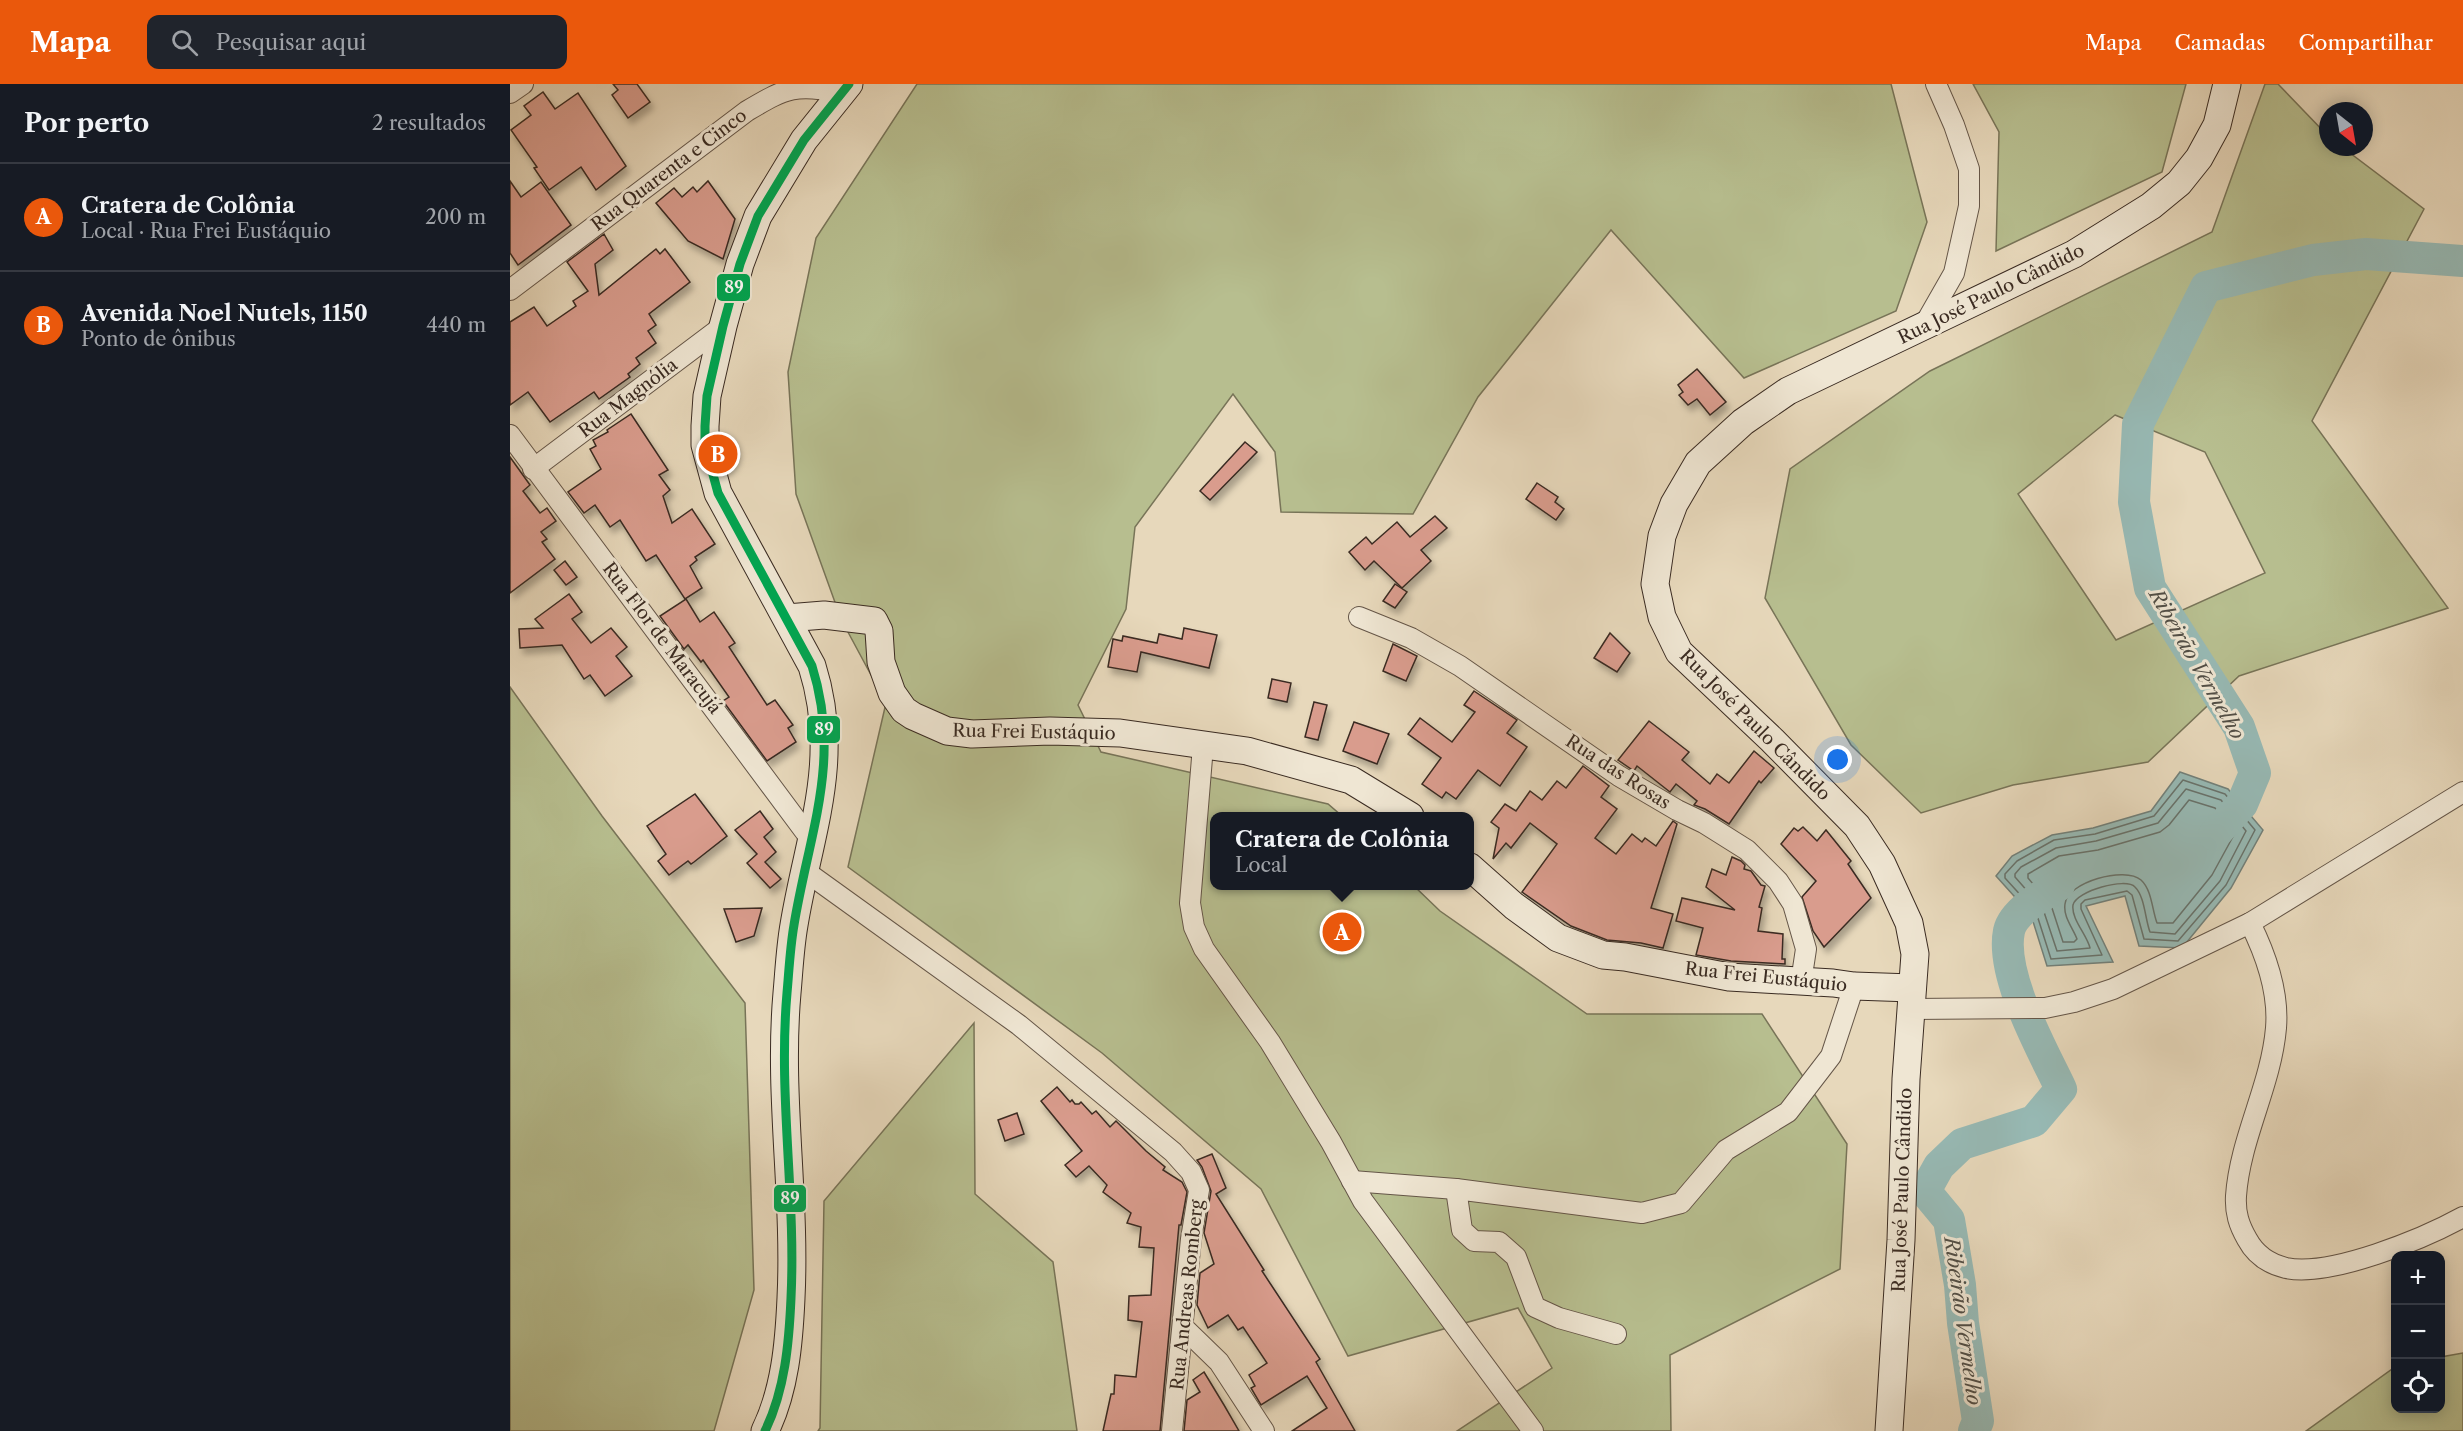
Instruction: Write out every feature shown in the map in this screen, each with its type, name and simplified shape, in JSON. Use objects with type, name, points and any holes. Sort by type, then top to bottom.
[{"type":"street","points":[[510,93],[522,84]]},
{"type":"street","points":[[1922,328],[1954,273],[1969,206],[1969,170],[1954,125],[1936,84]]},
{"type":"street","name":"Rua José Paulo Cândido","points":[[1889,1431],[1901,1240],[1906,1079],[1915,954],[1909,922],[1882,864],[1857,826],[1772,740],[1679,652],[1662,617],[1655,584],[1662,536],[1674,504],[1698,463],[1743,422],[1788,391],[2074,255],[2151,206],[2179,183],[2199,158],[2217,125],[2227,84]]},
{"type":"street","name":"Rua Quarenta e Cinco","points":[[510,290],[747,111],[772,96],[793,88],[845,88]]},
{"type":"street","points":[[765,1431],[781,1383],[790,1334],[793,1236],[784,1043],[794,927],[820,808],[824,766],[822,708],[812,666],[718,493],[705,445],[707,396],[740,264],[758,216],[804,140],[845,88]]},
{"type":"street","name":"Rua Magnólia","points":[[533,469],[723,326]]},
{"type":"street","name":"Rua Flor de Maracujá","points":[[510,435],[533,469],[684,666],[812,841]]},
{"type":"street","name":"Rua Frei Eustáquio","points":[[786,618],[824,615],[874,621],[879,631],[881,662],[892,693],[904,710],[947,731],[1005,735],[1050,731],[1101,732],[1247,751],[1351,780],[1403,812]]},
{"type":"street","name":"Rua das Rosas","points":[[1359,616],[1411,638],[1461,666],[1619,776],[1704,823],[1747,850],[1778,881],[1793,904],[1806,949],[1801,982]]},
{"type":"street","points":[[1203,746],[1190,903],[1194,927],[1204,949],[1270,1042],[1331,1142],[1363,1201],[1533,1431]]},
{"type":"street","points":[[1911,999],[2006,1010],[2061,1005],[2113,989],[2250,923],[2463,792]]},
{"type":"street","name":"Rua Andreas Romberg","points":[[805,871],[1019,1025],[1173,1152],[1197,1181],[1199,1190],[1191,1239],[1172,1431]]},
{"type":"street","name":"Rua Frei Eustáquio","points":[[1474,871],[1514,906],[1558,938],[1603,955],[1625,957],[1729,977],[1833,983],[1911,999]]},
{"type":"street","points":[[2250,923],[2262,948],[2276,1001],[2276,1028],[2246,1143],[2236,1197],[2238,1223],[2250,1245],[2267,1262],[2287,1268],[2320,1268],[2352,1261],[2402,1244],[2463,1217]]},
{"type":"street","points":[[1352,1181],[1456,1189],[1642,1213],[1681,1203],[1726,1150],[1788,1112],[1831,1056],[1854,987]]},
{"type":"street","points":[[1456,1189],[1462,1230],[1474,1241],[1499,1242],[1516,1257],[1534,1307],[1558,1318],[1616,1334]]},
{"type":"street","points":[[1184,1328],[1219,1362],[1264,1431]]},
{"type":"green space","points":[[917,84],[1891,84],[1927,222],[1896,311],[1744,378],[1611,230],[1478,397],[1413,514],[1281,512],[1275,452],[1233,394],[1135,527],[1126,609],[1078,705],[1101,752],[1328,804],[1337,812],[1210,812],[1210,890],[1418,890],[1440,911],[1587,1014],[1762,1014],[1847,1144],[1840,1269],[1670,1355],[1671,1431],[1457,1431],[1552,1368],[1518,1308],[1348,1356],[1261,1189],[1102,1053],[848,867],[886,703],[841,619],[796,494],[788,372],[816,238]]},
{"type":"green space","points":[[1973,84],[2186,84],[2162,172],[1996,251],[1999,132]]},
{"type":"green space","points":[[2265,84],[2278,84],[2319,127],[2319,156],[2354,156],[2424,209],[2312,421],[2448,608],[2239,676],[2148,762],[2013,785],[1921,813],[1851,745],[1765,598],[1790,469],[1930,371],[2212,232]],"holes":[[[2115,415],[2205,452],[2265,573],[2116,640],[2018,494]]]},
{"type":"green space","points":[[510,687],[602,816],[745,1003],[754,1290],[714,1431],[510,1431]]},
{"type":"green space","points":[[974,1023],[975,1194],[1053,1262],[1077,1431],[818,1431],[820,1428],[824,1201]]},
{"type":"green space","points":[[2463,1353],[2463,1431],[2306,1431],[2391,1370],[2391,1413],[2445,1413],[2445,1356]]},
{"type":"water","points":[[2180,772],[2228,789],[2263,830],[2231,888],[2182,948],[2139,946],[2125,896],[2086,906],[2113,962],[2047,966],[2031,915],[1996,876],[2012,856],[2052,835],[2093,828],[2151,811]]},
{"type":"building","points":[[613,84],[637,84],[650,102],[628,118],[612,95],[618,90]]},
{"type":"building","points":[[543,92],[555,109],[578,93],[626,166],[596,190],[581,167],[549,190],[534,168],[537,167],[511,130],[531,115],[524,106]]},
{"type":"building","points":[[510,181],[521,197],[541,182],[571,225],[518,265],[510,253]]},
{"type":"building","points":[[708,181],[735,219],[723,259],[688,241],[656,203],[674,188],[682,197],[693,187],[697,192]]},
{"type":"building","points":[[604,234],[613,250],[595,264],[599,295],[656,249],[660,254],[665,249],[690,282],[649,314],[656,325],[648,331],[656,343],[636,358],[640,364],[628,374],[630,377],[599,399],[594,392],[550,422],[528,392],[510,405],[510,322],[534,307],[547,326],[576,306],[573,301],[588,291],[567,262]]},
{"type":"building","points":[[1697,369],[1726,402],[1710,415],[1697,399],[1688,405],[1679,395],[1683,392],[1678,385]]},
{"type":"building","points":[[631,414],[668,470],[659,475],[670,490],[663,496],[672,523],[692,509],[715,544],[695,557],[697,560],[690,566],[702,588],[685,599],[656,555],[646,561],[620,520],[610,527],[595,505],[584,513],[568,492],[601,469],[590,449],[596,446],[593,440],[608,432],[607,430]]},
{"type":"building","points":[[1245,442],[1257,452],[1210,500],[1200,491]]},
{"type":"building","points":[[510,457],[530,485],[523,491],[540,513],[547,508],[556,521],[541,532],[547,539],[542,542],[555,559],[510,593]]},
{"type":"building","points":[[1537,483],[1558,497],[1555,502],[1564,509],[1556,520],[1526,499]]},
{"type":"building","points":[[1435,516],[1447,528],[1421,550],[1431,561],[1402,588],[1374,561],[1365,570],[1349,552],[1366,537],[1372,544],[1397,522],[1410,537]]},
{"type":"building","points":[[565,561],[577,577],[566,585],[554,570]]},
{"type":"building","points":[[1395,584],[1407,592],[1395,608],[1383,601]]},
{"type":"building","points":[[569,594],[582,612],[572,619],[591,643],[611,628],[627,647],[616,656],[632,676],[605,696],[590,675],[584,679],[562,645],[520,648],[519,629],[543,628],[535,619]]},
{"type":"building","points":[[686,599],[700,622],[714,612],[735,643],[729,647],[767,705],[775,700],[793,725],[788,728],[796,742],[767,761],[723,701],[729,697],[703,660],[701,662],[688,645],[684,649],[660,616]]},
{"type":"building","points":[[1184,628],[1217,635],[1209,668],[1141,652],[1137,672],[1108,667],[1113,639],[1122,641],[1123,636],[1157,643],[1159,634],[1182,639]]},
{"type":"building","points":[[1610,633],[1630,653],[1617,672],[1594,658]]},
{"type":"building","points":[[1393,644],[1417,656],[1406,681],[1383,671]]},
{"type":"building","points":[[1272,679],[1291,683],[1287,702],[1268,698]]},
{"type":"building","points":[[1474,691],[1517,720],[1507,733],[1527,747],[1500,786],[1478,770],[1456,799],[1446,792],[1442,798],[1422,784],[1441,758],[1408,734],[1420,718],[1452,742],[1475,712],[1464,705]]},
{"type":"building","points":[[1314,702],[1327,705],[1318,740],[1305,737]]},
{"type":"building","points":[[1649,721],[1689,752],[1682,760],[1710,784],[1717,774],[1729,783],[1754,751],[1774,768],[1761,783],[1759,781],[1729,824],[1694,805],[1697,801],[1676,784],[1670,792],[1637,766],[1634,771],[1618,760]]},
{"type":"building","points":[[1354,722],[1389,734],[1377,764],[1343,751]]},
{"type":"building","points":[[1583,766],[1609,786],[1601,797],[1617,809],[1595,838],[1616,854],[1632,834],[1642,842],[1645,838],[1656,846],[1673,821],[1677,824],[1651,908],[1673,914],[1663,948],[1641,943],[1607,940],[1571,926],[1522,892],[1557,844],[1530,823],[1511,848],[1506,843],[1493,859],[1499,828],[1491,822],[1505,804],[1516,811],[1530,791],[1542,800],[1557,781],[1566,788]]},
{"type":"building","points":[[695,794],[727,836],[694,862],[691,864],[688,861],[669,875],[658,861],[666,854],[647,826]]},
{"type":"building","points":[[760,811],[773,829],[764,837],[776,852],[765,862],[781,879],[770,888],[747,863],[757,854],[735,830]]},
{"type":"building","points":[[1803,827],[1817,841],[1826,830],[1851,861],[1848,864],[1871,898],[1824,947],[1813,931],[1802,897],[1816,881],[1781,844],[1794,828],[1798,831]]},
{"type":"building","points":[[1732,857],[1741,861],[1745,865],[1744,869],[1751,871],[1761,885],[1765,886],[1759,907],[1762,908],[1758,931],[1783,934],[1782,959],[1785,959],[1785,964],[1731,961],[1696,955],[1703,928],[1676,921],[1682,898],[1735,910],[1706,887],[1712,869],[1726,875]]},
{"type":"building","points":[[762,908],[754,936],[736,942],[724,909]]},
{"type":"building","points":[[1057,1087],[1070,1102],[1072,1100],[1075,1104],[1079,1104],[1081,1102],[1092,1114],[1096,1111],[1110,1127],[1116,1121],[1165,1167],[1163,1170],[1182,1182],[1187,1192],[1181,1225],[1179,1225],[1160,1431],[1103,1431],[1111,1394],[1114,1394],[1115,1375],[1136,1377],[1142,1322],[1128,1320],[1129,1296],[1151,1295],[1154,1248],[1139,1247],[1141,1227],[1127,1223],[1131,1213],[1103,1192],[1107,1185],[1089,1166],[1076,1177],[1065,1165],[1082,1151],[1041,1101]]},
{"type":"building","points":[[1017,1113],[1024,1134],[1005,1141],[998,1120]]},
{"type":"building","points":[[1212,1154],[1226,1188],[1216,1194],[1264,1270],[1262,1271],[1320,1359],[1316,1362],[1355,1431],[1292,1431],[1327,1408],[1307,1376],[1261,1405],[1251,1388],[1255,1386],[1249,1375],[1267,1363],[1243,1327],[1238,1330],[1228,1315],[1208,1328],[1197,1305],[1200,1273],[1214,1264],[1204,1233],[1211,1191],[1197,1160]]},
{"type":"building","points":[[1204,1372],[1239,1431],[1184,1431],[1187,1400],[1200,1392],[1193,1380]]},
{"type":"waterway","name":"Ribeirão Vermelho","points":[[2214,835],[2242,804],[2255,773],[2239,727],[2150,588],[2134,502],[2138,424],[2206,287],[2313,260],[2366,254],[2463,261]]},
{"type":"waterway","name":"Ribeirão Vermelho","points":[[1974,1431],[1978,1421],[1949,1220],[1925,1191],[1939,1166],[1962,1144],[2034,1121],[2061,1089],[2024,1012],[2016,990],[2008,949],[2009,931],[2016,917],[2030,904],[2059,885]]},
{"type":"transit line","name":"89","points":[[765,1431],[781,1383],[789,1332],[792,1260],[785,1069],[787,993],[794,925],[820,797],[824,734],[812,666],[718,493],[705,445],[705,426],[707,396],[723,326],[740,264],[758,216],[804,140],[849,84]]},
{"type":"place","name":"Avenida Noel Nutels, 1150","points":[[718,454]]},
{"type":"place","name":"Cratera de Colônia","points":[[1342,932]]}]
